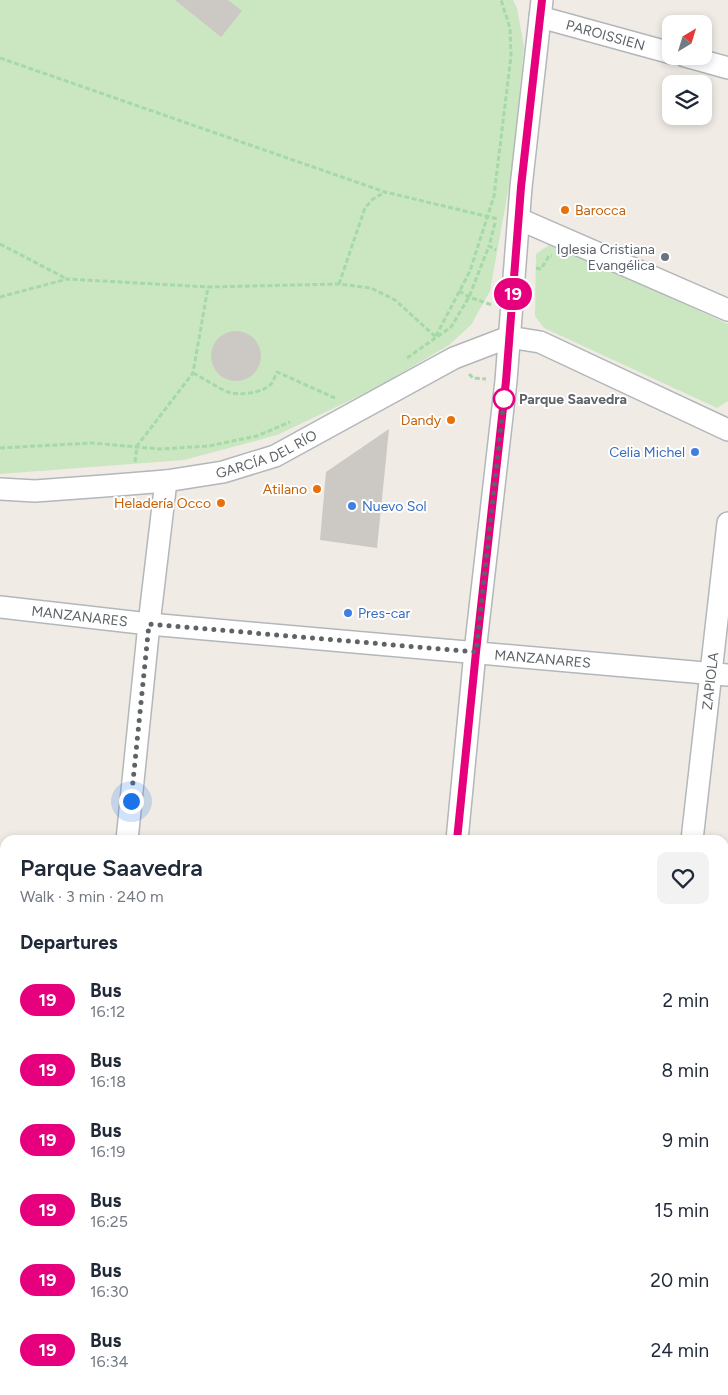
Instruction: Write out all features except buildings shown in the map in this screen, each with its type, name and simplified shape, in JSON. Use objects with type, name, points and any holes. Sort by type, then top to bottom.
[{"type":"street","name":"PAROISSIEN","points":[[538,6],[662,50]]},
{"type":"street","points":[[458,835],[504,396],[538,6]]},
{"type":"street","points":[[712,64],[728,68]]},
{"type":"street","points":[[519,219],[728,310]]},
{"type":"street","points":[[509,337],[540,342],[728,430]]},
{"type":"street","name":"GARCÍA DEL RÍO","points":[[0,489],[35,490],[166,481],[224,472],[275,456],[454,358],[509,337]]},
{"type":"street","points":[[128,835],[166,481]]},
{"type":"street","name":"ZAPIOLA","points":[[693,835],[719,674],[728,523]]},
{"type":"street","name":"MANZANARES","points":[[0,607],[149,624],[719,674]]},
{"type":"path","points":[[436,336],[470,271],[494,196],[510,56],[510,28],[501,0]]},
{"type":"path","points":[[0,58],[385,192],[496,219],[519,219]]},
{"type":"path","points":[[339,284],[365,208],[385,192]]},
{"type":"path","points":[[0,244],[67,279]]},
{"type":"path","points":[[404,360],[451,327],[469,297],[489,246]]},
{"type":"path","points":[[0,297],[67,279],[208,287],[339,284],[371,288],[395,300],[436,336],[473,378]]},
{"type":"path","points":[[135,483],[134,467],[137,446],[193,373],[208,287]]},
{"type":"path","points":[[193,373],[229,392],[240,394],[254,392],[267,387],[277,372],[337,399],[330,403]]},
{"type":"path","points":[[0,448],[92,442],[160,448],[209,446],[257,436],[292,421]]},
{"type":"green space","points":[[0,0],[513,0],[517,8],[524,47],[512,169],[490,291],[471,325],[449,345],[376,388],[277,435],[184,460],[0,474]]},
{"type":"green space","points":[[552,243],[728,324],[728,401],[717,408],[544,328],[535,316],[536,254]]},
{"type":"bus line","name":"19","points":[[458,835],[506,381],[521,187],[542,0]]},
{"type":"place","name":"Barocca","points":[[565,210]]},
{"type":"place","name":"Iglesia Cristiana Evangélica","points":[[665,257]]},
{"type":"place","name":"Parque Saavedra","points":[[504,399]]},
{"type":"place","name":"Dandy","points":[[451,420]]},
{"type":"place","name":"Celia Michel","points":[[695,452]]},
{"type":"place","name":"Atilano","points":[[317,489]]},
{"type":"place","name":"Heladería Occo","points":[[221,503]]},
{"type":"place","name":"Nuevo Sol","points":[[352,506]]},
{"type":"place","name":"Pres-car","points":[[348,613]]},
{"type":"route","points":[[131,801],[149,624],[476,652],[504,399]]}]
